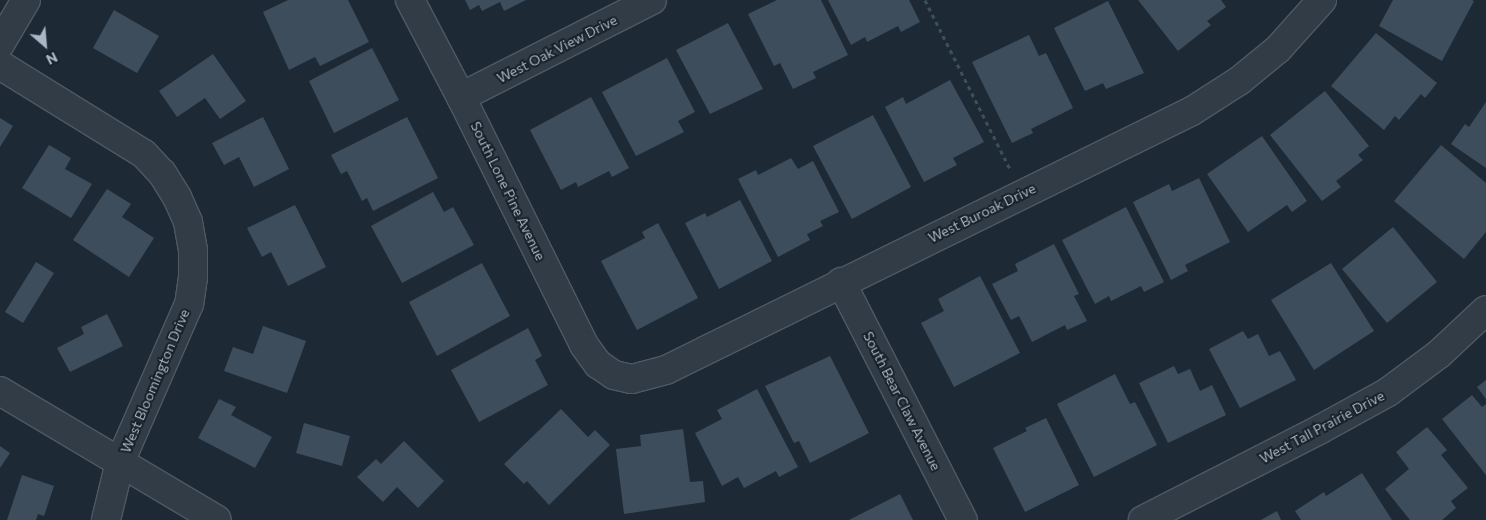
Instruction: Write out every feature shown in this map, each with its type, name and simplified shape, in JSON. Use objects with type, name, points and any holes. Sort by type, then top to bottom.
[{"type":"street","points":[[0,44],[26,0]]},
{"type":"street","name":"South Lone Pine Avenue","points":[[410,0],[461,97],[584,345],[598,364],[614,375]]},
{"type":"street","name":"West Oak View Drive","points":[[461,97],[652,0]]},
{"type":"street","name":"West Buroak Drive","points":[[614,375],[632,379],[666,370],[1192,111],[1239,81],[1278,49],[1322,0]]},
{"type":"street","name":"West Bloomington Drive","points":[[0,65],[144,154],[162,173],[177,197],[188,222],[193,250],[194,277],[189,304],[120,462],[106,520]]},
{"type":"street","name":"South Bear Claw Avenue","points":[[842,282],[963,520]]},
{"type":"street","name":"West Tall Prairie Drive","points":[[1143,520],[1319,430],[1388,392],[1439,354],[1486,310]]},
{"type":"street","points":[[0,390],[217,520]]},
{"type":"path","points":[[925,0],[1010,169]]},
{"type":"building","points":[[288,0],[348,0],[369,42],[320,66],[315,57],[289,70],[263,12]]},
{"type":"building","points":[[465,0],[526,0],[504,11],[500,2],[482,11],[479,5],[470,10]]},
{"type":"building","points":[[777,0],[821,0],[848,55],[813,72],[816,78],[793,89],[780,63],[774,66],[748,14]]},
{"type":"building","points":[[828,0],[909,0],[920,22],[901,32],[898,26],[867,42],[865,37],[851,45]]},
{"type":"building","points":[[1138,0],[1221,0],[1226,7],[1207,21],[1211,25],[1178,51]]},
{"type":"building","points":[[1393,0],[1474,1],[1442,61],[1379,26]]},
{"type":"building","points":[[1108,1],[1144,73],[1106,89],[1103,83],[1085,91],[1054,28]]},
{"type":"building","points":[[114,10],[159,36],[137,73],[93,48]]},
{"type":"building","points":[[728,23],[763,89],[710,114],[676,50]]},
{"type":"building","points":[[1376,33],[1437,83],[1425,98],[1421,94],[1399,120],[1395,116],[1384,130],[1331,86]]},
{"type":"building","points":[[1029,35],[1039,56],[1046,53],[1073,108],[1031,129],[1033,133],[1012,143],[972,62]]},
{"type":"building","points":[[372,48],[399,100],[334,133],[309,81]]},
{"type":"building","points":[[213,54],[246,101],[220,119],[205,98],[177,117],[159,91]]},
{"type":"building","points":[[667,58],[695,112],[678,121],[684,132],[636,156],[602,92]]},
{"type":"building","points":[[950,80],[984,142],[953,158],[957,165],[924,182],[885,107],[903,97],[906,104]]},
{"type":"building","points":[[1325,91],[1369,146],[1358,155],[1363,160],[1336,181],[1341,187],[1322,201],[1270,135]]},
{"type":"building","points":[[591,97],[629,168],[612,177],[609,171],[578,187],[576,182],[561,190],[530,130]]},
{"type":"building","points":[[1486,102],[1486,168],[1451,144],[1465,124],[1469,127]]},
{"type":"building","points":[[873,115],[911,187],[852,219],[813,146]]},
{"type":"building","points":[[263,117],[289,169],[254,187],[239,157],[224,165],[212,143]]},
{"type":"building","points":[[407,117],[438,178],[373,211],[367,198],[362,201],[347,171],[341,174],[331,155]]},
{"type":"building","points":[[0,118],[13,126],[0,147]]},
{"type":"building","points":[[1262,136],[1307,201],[1292,212],[1287,205],[1248,232],[1207,174]]},
{"type":"building","points":[[49,145],[71,158],[65,169],[92,184],[71,218],[22,188]]},
{"type":"building","points":[[1441,145],[1486,183],[1486,232],[1464,259],[1394,201]]},
{"type":"building","points":[[791,158],[798,169],[813,161],[839,212],[820,221],[823,226],[807,234],[810,240],[778,257],[738,179],[756,170],[758,175]]},
{"type":"building","points":[[1199,178],[1230,242],[1185,265],[1188,271],[1171,280],[1133,202],[1169,184],[1172,191]]},
{"type":"building","points":[[107,189],[131,204],[122,217],[154,238],[129,277],[73,240]]},
{"type":"building","points":[[433,192],[444,212],[453,207],[474,245],[402,283],[371,226]]},
{"type":"building","points":[[740,200],[772,261],[719,289],[685,223],[705,213],[707,217]]},
{"type":"building","points":[[295,205],[326,267],[288,286],[271,252],[262,257],[247,228]]},
{"type":"building","points":[[1126,207],[1164,282],[1144,292],[1141,286],[1111,301],[1109,296],[1095,304],[1062,240]]},
{"type":"building","points":[[658,223],[698,298],[637,330],[601,261],[645,238],[642,232]]},
{"type":"building","points":[[1393,227],[1437,282],[1387,323],[1342,269]]},
{"type":"building","points":[[1054,244],[1079,294],[1074,296],[1087,321],[1067,330],[1065,325],[1032,342],[1019,316],[1011,320],[992,284],[1018,271],[1015,264]]},
{"type":"building","points":[[36,262],[54,273],[23,323],[5,312]]},
{"type":"building","points":[[482,263],[510,316],[437,356],[409,302]]},
{"type":"building","points":[[1331,263],[1374,331],[1314,370],[1271,300]]},
{"type":"building","points":[[980,276],[1020,353],[954,387],[921,323],[944,311],[938,299]]},
{"type":"building","points":[[107,314],[123,346],[70,372],[57,348],[84,334],[81,327]]},
{"type":"building","points":[[263,326],[306,341],[287,393],[224,371],[233,347],[253,354]]},
{"type":"building","points":[[528,328],[542,356],[535,360],[548,385],[479,422],[451,370]]},
{"type":"building","points":[[1243,331],[1248,339],[1258,334],[1269,356],[1280,351],[1296,380],[1240,408],[1209,349]]},
{"type":"building","points":[[830,356],[869,433],[810,463],[799,441],[794,443],[765,386]]},
{"type":"building","points":[[1174,366],[1178,374],[1190,369],[1200,391],[1212,385],[1226,415],[1168,443],[1139,383]]},
{"type":"building","points":[[1115,374],[1130,404],[1135,402],[1157,445],[1094,477],[1057,404]]},
{"type":"building","points":[[1486,380],[1486,399],[1477,387]]},
{"type":"building","points":[[757,389],[798,467],[779,477],[776,471],[744,488],[738,477],[722,486],[695,433],[722,419],[717,410]]},
{"type":"building","points":[[1472,395],[1482,407],[1486,404],[1486,475],[1442,419]]},
{"type":"building","points":[[219,399],[236,407],[231,415],[272,437],[255,468],[198,438]]},
{"type":"building","points":[[561,409],[588,437],[595,430],[610,445],[549,505],[527,481],[524,484],[504,464]]},
{"type":"building","points":[[1046,418],[1079,485],[1025,512],[993,448],[1027,431],[1025,428]]},
{"type":"building","points":[[304,423],[350,436],[342,466],[296,453]]},
{"type":"building","points":[[1427,427],[1447,450],[1441,455],[1468,488],[1451,501],[1456,508],[1442,520],[1410,520],[1385,489],[1409,469],[1396,452]]},
{"type":"building","points":[[683,429],[690,482],[703,481],[705,502],[624,514],[616,449],[641,446],[640,435]]},
{"type":"building","points":[[404,441],[444,481],[418,508],[397,487],[383,502],[357,477],[376,459],[381,464]]},
{"type":"building","points":[[0,446],[10,453],[0,468]]},
{"type":"building","points":[[1362,473],[1392,520],[1301,520],[1295,511],[1324,492],[1326,496]]},
{"type":"building","points":[[22,475],[54,486],[44,516],[38,514],[36,520],[7,520]]},
{"type":"building","points":[[900,494],[913,520],[849,520]]},
{"type":"building","points":[[1277,511],[1281,520],[1261,520]]}]
